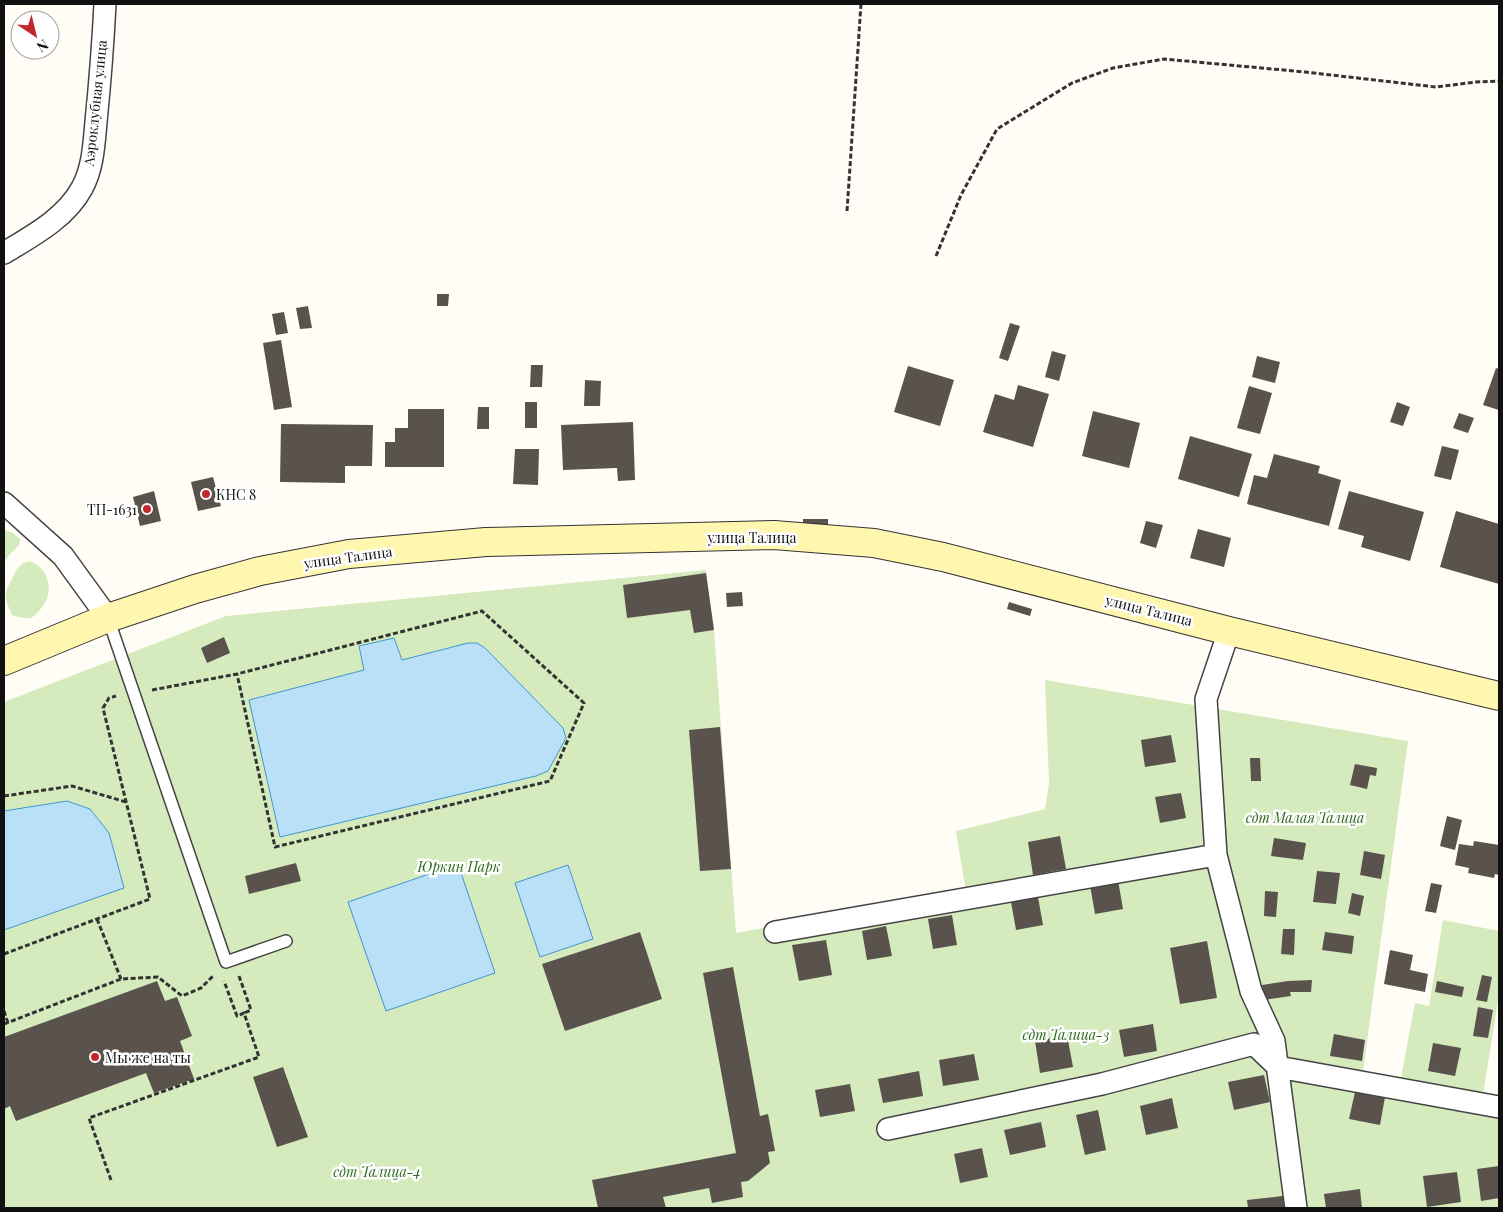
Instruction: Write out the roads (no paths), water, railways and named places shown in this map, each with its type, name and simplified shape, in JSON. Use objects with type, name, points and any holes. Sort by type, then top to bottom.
[{"type":"street","name":"Аэроклубная улица","points":[[4,253],[34,235],[64,212],[82,188],[92,160],[105,4]]},
{"type":"street","points":[[4,504],[64,556],[108,618]]},
{"type":"street","name":"улица Талица","points":[[4,661],[108,618],[195,589],[260,571],[350,554],[486,542],[774,535],[874,543],[943,557],[1499,696]]},
{"type":"street","points":[[1229,630],[1206,699],[1216,855],[1251,991],[1274,1040],[1296,1208]]},
{"type":"street","points":[[775,932],[1216,855]]},
{"type":"street","points":[[888,1129],[1102,1084],[1254,1044],[1278,1067],[1499,1106]]},
{"type":"lane","points":[[108,618],[226,963],[286,941]]},
{"type":"water","points":[[394,638],[402,660],[468,643],[477,643],[485,648],[563,728],[566,738],[548,771],[536,776],[280,837],[249,700],[364,670],[359,646]]},
{"type":"water","points":[[67,801],[90,809],[109,833],[124,888],[4,930],[4,811]]},
{"type":"water","points":[[458,864],[495,973],[386,1011],[348,902]]},
{"type":"water","points":[[568,865],[593,939],[540,957],[515,883]]},
{"type":"place","name":"КНС 8","points":[[206,494]]},
{"type":"place","name":"ТП-1631","points":[[147,509]]},
{"type":"place","name":"Мы же на ты","points":[[95,1057]]},
{"type":"park label","name":"сдт Малая Талица","points":[[1305,817]]},
{"type":"park label","name":"Юркин Парк","points":[[459,866]]},
{"type":"park label","name":"сдт Талица-3","points":[[1066,1034]]},
{"type":"park label","name":"сдт Талица-4","points":[[377,1171]]}]
